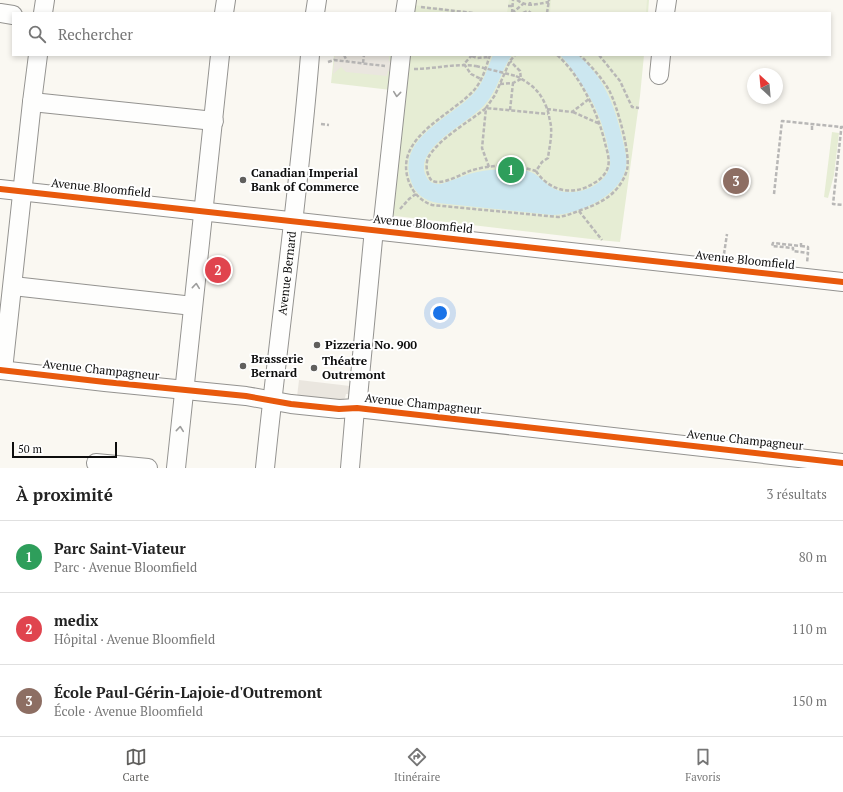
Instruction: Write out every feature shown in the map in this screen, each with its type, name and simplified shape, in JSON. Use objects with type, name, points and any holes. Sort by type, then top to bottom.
[{"type":"street","points":[[43,12],[45,0]]},
{"type":"street","points":[[224,12],[226,0]]},
{"type":"street","points":[[315,12],[317,0]]},
{"type":"street","points":[[666,12],[667,0]]},
{"type":"street","points":[[0,13],[12,15]]},
{"type":"street","points":[[2,370],[13,286],[22,191],[38,56]]},
{"type":"street","points":[[176,468],[220,56]]},
{"type":"street","name":"Avenue Bernard","points":[[266,468],[310,56]]},
{"type":"street","points":[[350,468],[356,408],[401,56]]},
{"type":"street","points":[[659,75],[661,56]]},
{"type":"street","points":[[32,102],[214,121]]},
{"type":"street","name":"Avenue Bloomfield","points":[[0,189],[843,282]]},
{"type":"street","points":[[13,286],[193,306]]},
{"type":"street","name":"Avenue Champagneur","points":[[2,370],[246,396],[290,404],[339,409],[356,408],[843,463]]},
{"type":"street","points":[[96,463],[148,468]]},
{"type":"path","points":[[512,12],[513,0]]},
{"type":"path","points":[[517,0],[529,6],[549,1],[547,12]]},
{"type":"path","points":[[528,11],[530,0]]},
{"type":"path","points":[[513,12],[523,4]]},
{"type":"path","points":[[411,7],[463,12]]},
{"type":"path","points":[[344,56],[347,62]]},
{"type":"path","points":[[363,63],[364,56]]},
{"type":"path","points":[[471,56],[464,64],[471,74],[481,79]]},
{"type":"path","points":[[474,56],[477,58],[490,56]]},
{"type":"path","points":[[490,56],[481,79],[468,97],[429,126],[410,150],[406,164],[406,172],[410,185],[416,194],[424,201],[432,205],[558,216],[579,211],[599,203],[611,195],[626,172],[628,159],[621,125],[610,93],[592,67],[581,56]]},
{"type":"path","points":[[514,56],[510,61],[495,95],[486,108],[444,140],[428,158],[428,175],[433,181],[440,182],[489,166],[509,166],[528,168],[536,171],[547,183],[561,190],[579,190],[596,182],[606,172],[608,161],[600,124],[589,99],[565,63],[558,56]]},
{"type":"path","points":[[600,56],[620,81],[632,107],[639,108]]},
{"type":"path","points":[[510,61],[520,71],[521,79]]},
{"type":"path","points":[[476,66],[516,76],[536,89],[540,94],[547,109],[552,127],[548,158],[542,162],[536,171]]},
{"type":"path","points":[[500,84],[512,83],[521,79]]},
{"type":"path","points":[[510,110],[512,83]]},
{"type":"path","points":[[572,112],[589,99]]},
{"type":"path","points":[[486,108],[548,114]]},
{"type":"path","points":[[486,108],[482,148],[489,166]]},
{"type":"path","points":[[547,109],[572,112],[600,124]]},
{"type":"path","points":[[774,194],[782,121],[842,127],[833,204],[843,205]]},
{"type":"path","points":[[321,124],[329,125]]},
{"type":"path","points":[[812,124],[812,130]]},
{"type":"path","points":[[398,211],[416,194]]},
{"type":"path","points":[[579,211],[604,242]]},
{"type":"path","points":[[725,249],[727,234]]},
{"type":"path","points":[[807,264],[808,253],[808,247],[773,243],[772,246],[793,248],[793,251],[808,253]]},
{"type":"green space","points":[[410,0],[649,0],[648,12],[409,12]]},
{"type":"green space","points":[[413,0],[509,0],[507,12],[474,12],[413,5]]},
{"type":"green space","points":[[551,0],[647,0],[646,12],[550,12]]},
{"type":"green space","points":[[334,56],[394,56],[391,90],[331,83]]},
{"type":"green space","points":[[405,56],[644,56],[640,96],[620,242],[387,215]]},
{"type":"green space","points":[[832,132],[839,133],[834,175],[828,198],[824,197]]},
{"type":"shaded area","points":[[335,56],[389,56],[389,61],[393,61],[392,72],[388,71],[387,76],[346,72],[341,67],[333,74]]},
{"type":"shaded area","points":[[299,380],[350,386],[349,394],[346,394],[345,398],[338,402],[297,397]]},
{"type":"water","points":[[493,56],[511,56],[494,92],[486,103],[435,145],[428,155],[424,165],[426,176],[430,182],[441,184],[469,174],[483,171],[520,170],[535,174],[549,186],[557,190],[572,192],[580,191],[596,185],[602,180],[610,166],[610,157],[602,123],[587,93],[571,68],[561,56],[579,56],[595,72],[607,92],[619,125],[626,152],[626,167],[616,187],[597,202],[586,207],[574,212],[552,215],[438,203],[429,201],[421,196],[415,190],[411,181],[408,166],[411,153],[418,141],[474,93],[483,80]]},
{"type":"cycle path","points":[[0,189],[843,282]]},
{"type":"cycle path","points":[[0,370],[246,396],[291,404],[339,409],[357,408],[843,463]]},
{"type":"place","name":"Parc Saint-Viateur","points":[[511,170]]},
{"type":"place","name":"Canadian Imperial Bank of Commerce","points":[[243,180]]},
{"type":"place","name":"École Paul-Gérin-Lajoie-d'Outremont","points":[[736,181]]},
{"type":"place","name":"medix","points":[[218,270]]},
{"type":"place","name":"Pizzeria No. 900","points":[[317,345]]},
{"type":"place","name":"Brasserie Bernard","points":[[243,366]]},
{"type":"place","name":"Théatre Outremont","points":[[314,368]]}]
